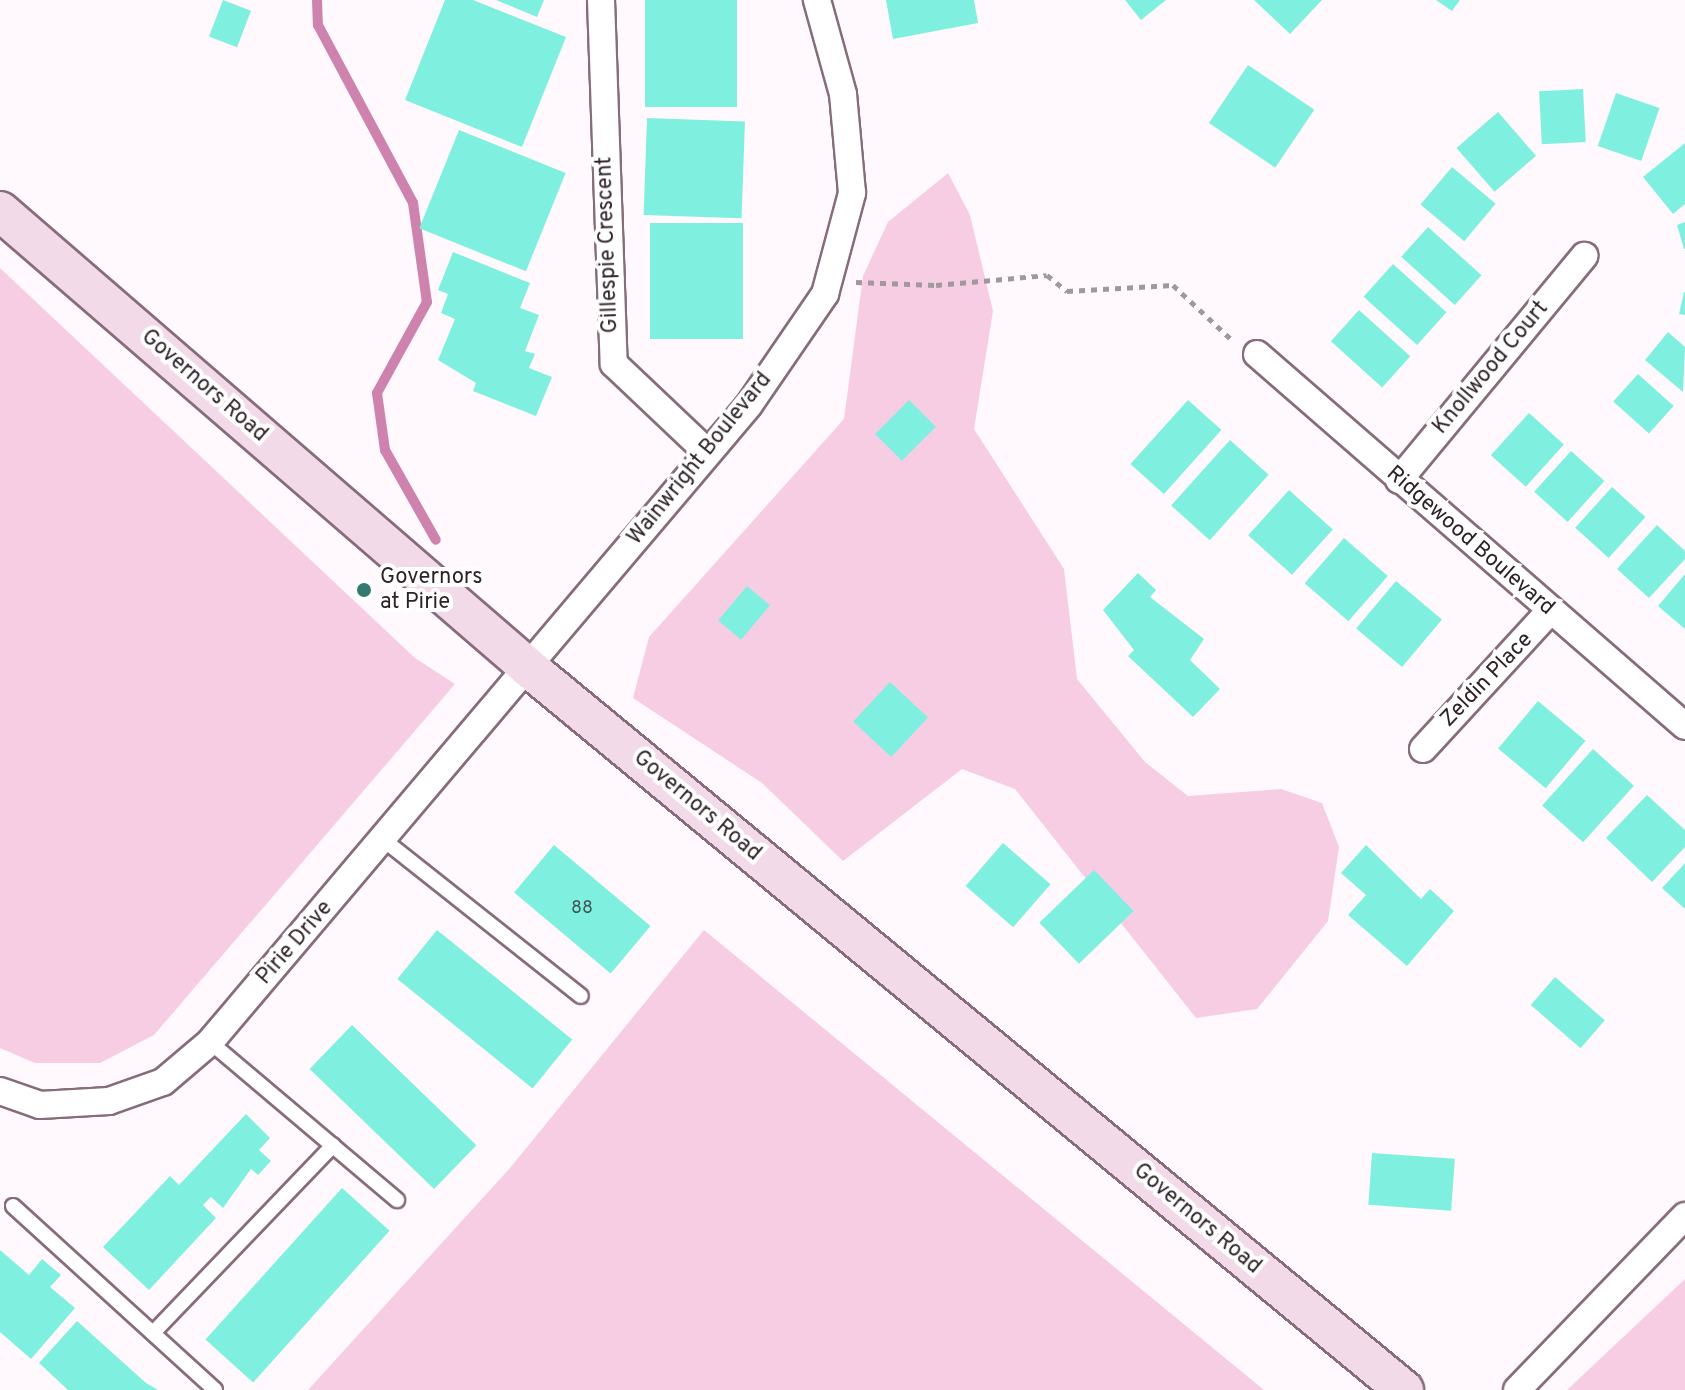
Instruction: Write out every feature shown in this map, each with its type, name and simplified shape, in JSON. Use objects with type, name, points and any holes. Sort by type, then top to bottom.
[{"type":"main road","name":"Governors Road","points":[[0,211],[530,669],[1404,1390]]},
{"type":"street","name":"Gillespie Crescent","points":[[601,0],[614,364],[706,451]]},
{"type":"street","name":"Wainwright Boulevard","points":[[530,669],[706,451],[749,405],[825,294],[852,193],[843,94],[817,0]]},
{"type":"street","name":"Knollwood Court","points":[[1399,480],[1584,256]]},
{"type":"street","name":"Ridgewood Boulevard","points":[[1257,354],[1685,726]]},
{"type":"street","name":"Zeldin Place","points":[[1423,749],[1550,611]]},
{"type":"street","name":"Pirie Drive","points":[[0,1091],[40,1105],[109,1101],[163,1082],[210,1042],[530,669]]},
{"type":"street","points":[[1517,1390],[1685,1216]]},
{"type":"lane","points":[[384,840],[581,996]]},
{"type":"lane","points":[[210,1042],[397,1200]]},
{"type":"lane","points":[[153,1333],[333,1145]]},
{"type":"lane","points":[[13,1206],[215,1390]]},
{"type":"path","points":[[854,282],[936,285],[1047,275],[1067,291],[1173,285],[1231,339]]},
{"type":"shaded area","points":[[948,173],[970,215],[993,311],[974,429],[1064,569],[1077,679],[1145,762],[1188,796],[1281,789],[1322,803],[1339,847],[1328,921],[1257,1009],[1196,1018],[1015,789],[962,769],[843,861],[762,783],[633,698],[649,637],[844,419],[863,276],[888,222]]},
{"type":"shaded area","points":[[0,268],[415,658],[455,684],[154,1035],[100,1063],[35,1063],[0,1048]]},
{"type":"shaded area","points":[[704,930],[1264,1390],[308,1390],[510,1168]]},
{"type":"shaded area","points":[[1685,1279],[1685,1390],[1567,1390]]},
{"type":"building","points":[[223,0],[251,11],[237,47],[209,36]]},
{"type":"building","points":[[445,0],[473,0],[566,37],[522,147],[405,100]]},
{"type":"building","points":[[496,0],[544,0],[537,17]]},
{"type":"building","points":[[645,0],[737,0],[737,107],[645,107]]},
{"type":"building","points":[[886,0],[974,0],[978,23],[893,39]]},
{"type":"building","points":[[1125,0],[1166,0],[1141,20]]},
{"type":"building","points":[[1254,0],[1322,0],[1290,34]]},
{"type":"building","points":[[1436,0],[1460,0],[1452,11]]},
{"type":"building","points":[[1248,65],[1314,110],[1275,168],[1209,123]]},
{"type":"building","points":[[1583,89],[1586,142],[1542,144],[1539,91]]},
{"type":"building","points":[[1616,93],[1659,108],[1641,161],[1598,146]]},
{"type":"building","points":[[1498,112],[1536,156],[1495,192],[1456,148]]},
{"type":"building","points":[[647,118],[745,121],[742,218],[644,215]]},
{"type":"building","points":[[459,130],[566,173],[526,271],[419,228]]},
{"type":"building","points":[[1685,143],[1685,204],[1673,214],[1643,177]]},
{"type":"building","points":[[1452,167],[1496,204],[1464,241],[1421,205]]},
{"type":"building","points":[[1685,222],[1685,249],[1684,249],[1677,225]]},
{"type":"building","points":[[650,223],[743,223],[743,339],[650,339]]},
{"type":"building","points":[[1428,227],[1482,275],[1455,305],[1401,257]]},
{"type":"building","points":[[453,252],[530,283],[520,308],[539,315],[525,351],[535,354],[529,368],[552,377],[536,416],[473,391],[476,383],[438,360],[455,319],[441,313],[448,294],[438,290]]},
{"type":"building","points":[[1393,264],[1447,312],[1417,345],[1364,297]]},
{"type":"building","points":[[1685,292],[1685,315],[1679,314]]},
{"type":"building","points":[[1359,310],[1410,356],[1382,387],[1331,341]]},
{"type":"building","points":[[1668,332],[1685,347],[1683,392],[1645,360]]},
{"type":"building","points":[[1638,374],[1674,406],[1649,434],[1613,401]]},
{"type":"building","points":[[909,400],[936,427],[902,461],[875,434]]},
{"type":"building","points":[[1188,400],[1221,430],[1164,494],[1130,464]]},
{"type":"building","points":[[1529,413],[1564,444],[1526,487],[1491,455]]},
{"type":"building","points":[[1230,440],[1269,475],[1210,540],[1171,505]]},
{"type":"building","points":[[1571,451],[1604,481],[1568,522],[1534,492]]},
{"type":"building","points":[[1612,487],[1645,517],[1609,558],[1575,528]]},
{"type":"building","points":[[1289,490],[1333,529],[1292,575],[1248,535]]},
{"type":"building","points":[[1657,525],[1685,551],[1685,559],[1649,598],[1617,569]]},
{"type":"building","points":[[1344,538],[1388,576],[1348,621],[1305,583]]},
{"type":"building","points":[[1138,573],[1156,590],[1150,597],[1204,639],[1190,660],[1220,689],[1193,717],[1128,656],[1134,650],[1103,610]]},
{"type":"building","points":[[1685,574],[1685,629],[1658,606]]},
{"type":"building","points":[[1396,581],[1442,620],[1402,667],[1356,628]]},
{"type":"building","points":[[747,586],[770,605],[741,640],[718,620]]},
{"type":"building","points":[[890,682],[928,717],[891,757],[853,721]]},
{"type":"building","points":[[1538,701],[1585,741],[1546,788],[1498,748]]},
{"type":"building","points":[[1593,749],[1634,786],[1583,842],[1542,805]]},
{"type":"building","points":[[1647,795],[1685,830],[1685,847],[1652,882],[1606,838]]},
{"type":"building","points":[[1003,843],[1051,884],[1013,927],[966,886]]},
{"type":"building","points":[[554,845],[651,926],[611,973],[514,892]]},
{"type":"building","points":[[1366,845],[1421,899],[1430,889],[1454,911],[1407,966],[1348,915],[1366,895],[1341,873]]},
{"type":"building","points":[[1685,863],[1685,909],[1662,888]]},
{"type":"building","points":[[1094,870],[1134,911],[1079,964],[1039,923]]},
{"type":"building","points":[[437,930],[572,1040],[533,1088],[397,979]]},
{"type":"building","points":[[1555,977],[1605,1020],[1581,1048],[1531,1005]]},
{"type":"building","points":[[352,1025],[476,1145],[434,1189],[310,1069]]},
{"type":"building","points":[[246,1114],[270,1138],[259,1150],[271,1161],[258,1175],[251,1169],[223,1208],[211,1197],[203,1205],[216,1218],[149,1290],[103,1247],[170,1176],[179,1185]]},
{"type":"building","points":[[1372,1153],[1455,1159],[1451,1211],[1368,1205]]},
{"type":"building","points":[[342,1188],[390,1231],[253,1382],[205,1340]]},
{"type":"building","points":[[0,1250],[29,1275],[42,1259],[61,1275],[50,1287],[75,1308],[31,1359],[0,1332]]},
{"type":"building","points":[[77,1321],[146,1383],[158,1390],[68,1390],[39,1363]]},
{"type":"waterway","points":[[317,0],[318,25],[413,203],[427,302],[377,393],[385,450],[436,540]]},
{"type":"place","name":"Governors at Pirie","points":[[364,590]]}]
